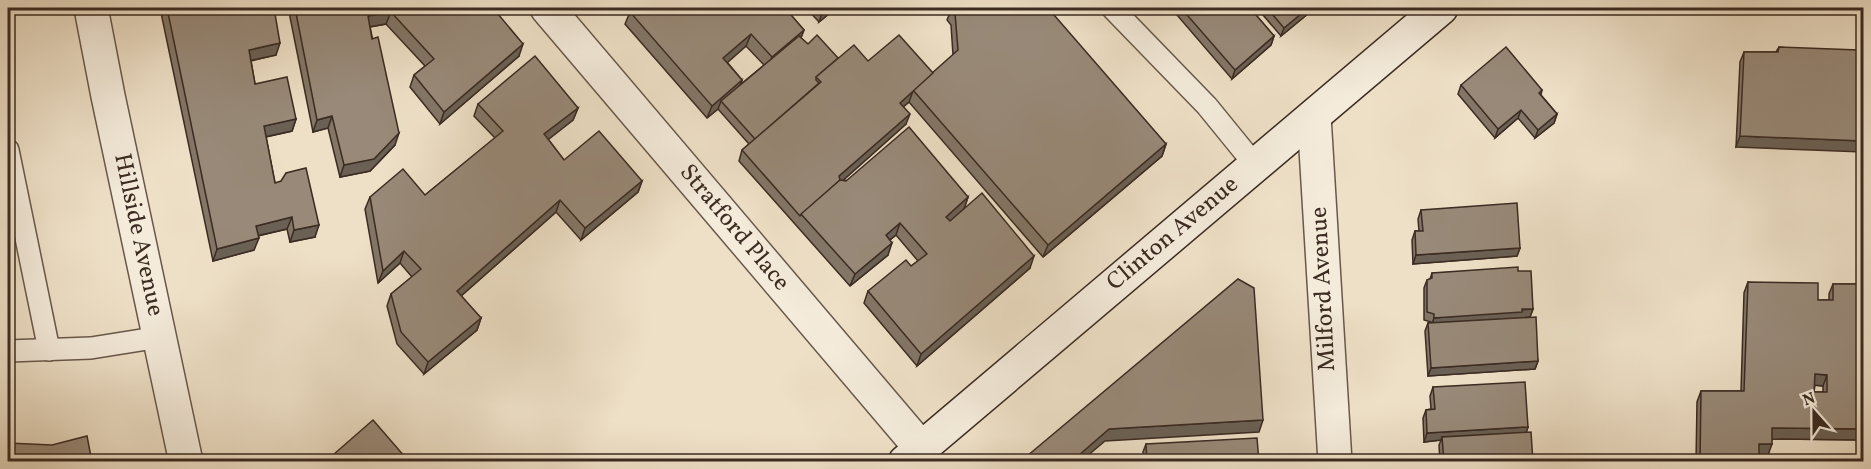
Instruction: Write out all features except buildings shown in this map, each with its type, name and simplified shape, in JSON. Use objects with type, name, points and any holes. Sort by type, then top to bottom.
[{"type":"street","name":"Hillside Avenue","points":[[91,8],[186,462]]},
{"type":"street","name":"Stratford Place","points":[[547,8],[913,455]]},
{"type":"street","name":"Clinton Avenue","points":[[913,455],[1441,8]]},
{"type":"street","name":"Milford Avenue","points":[[1314,116],[1335,462]]},
{"type":"lane","points":[[1112,8],[1207,106],[1255,165]]},
{"type":"lane","points":[[8,150],[49,350]]},
{"type":"lane","points":[[8,351],[91,348],[160,337]]}]
